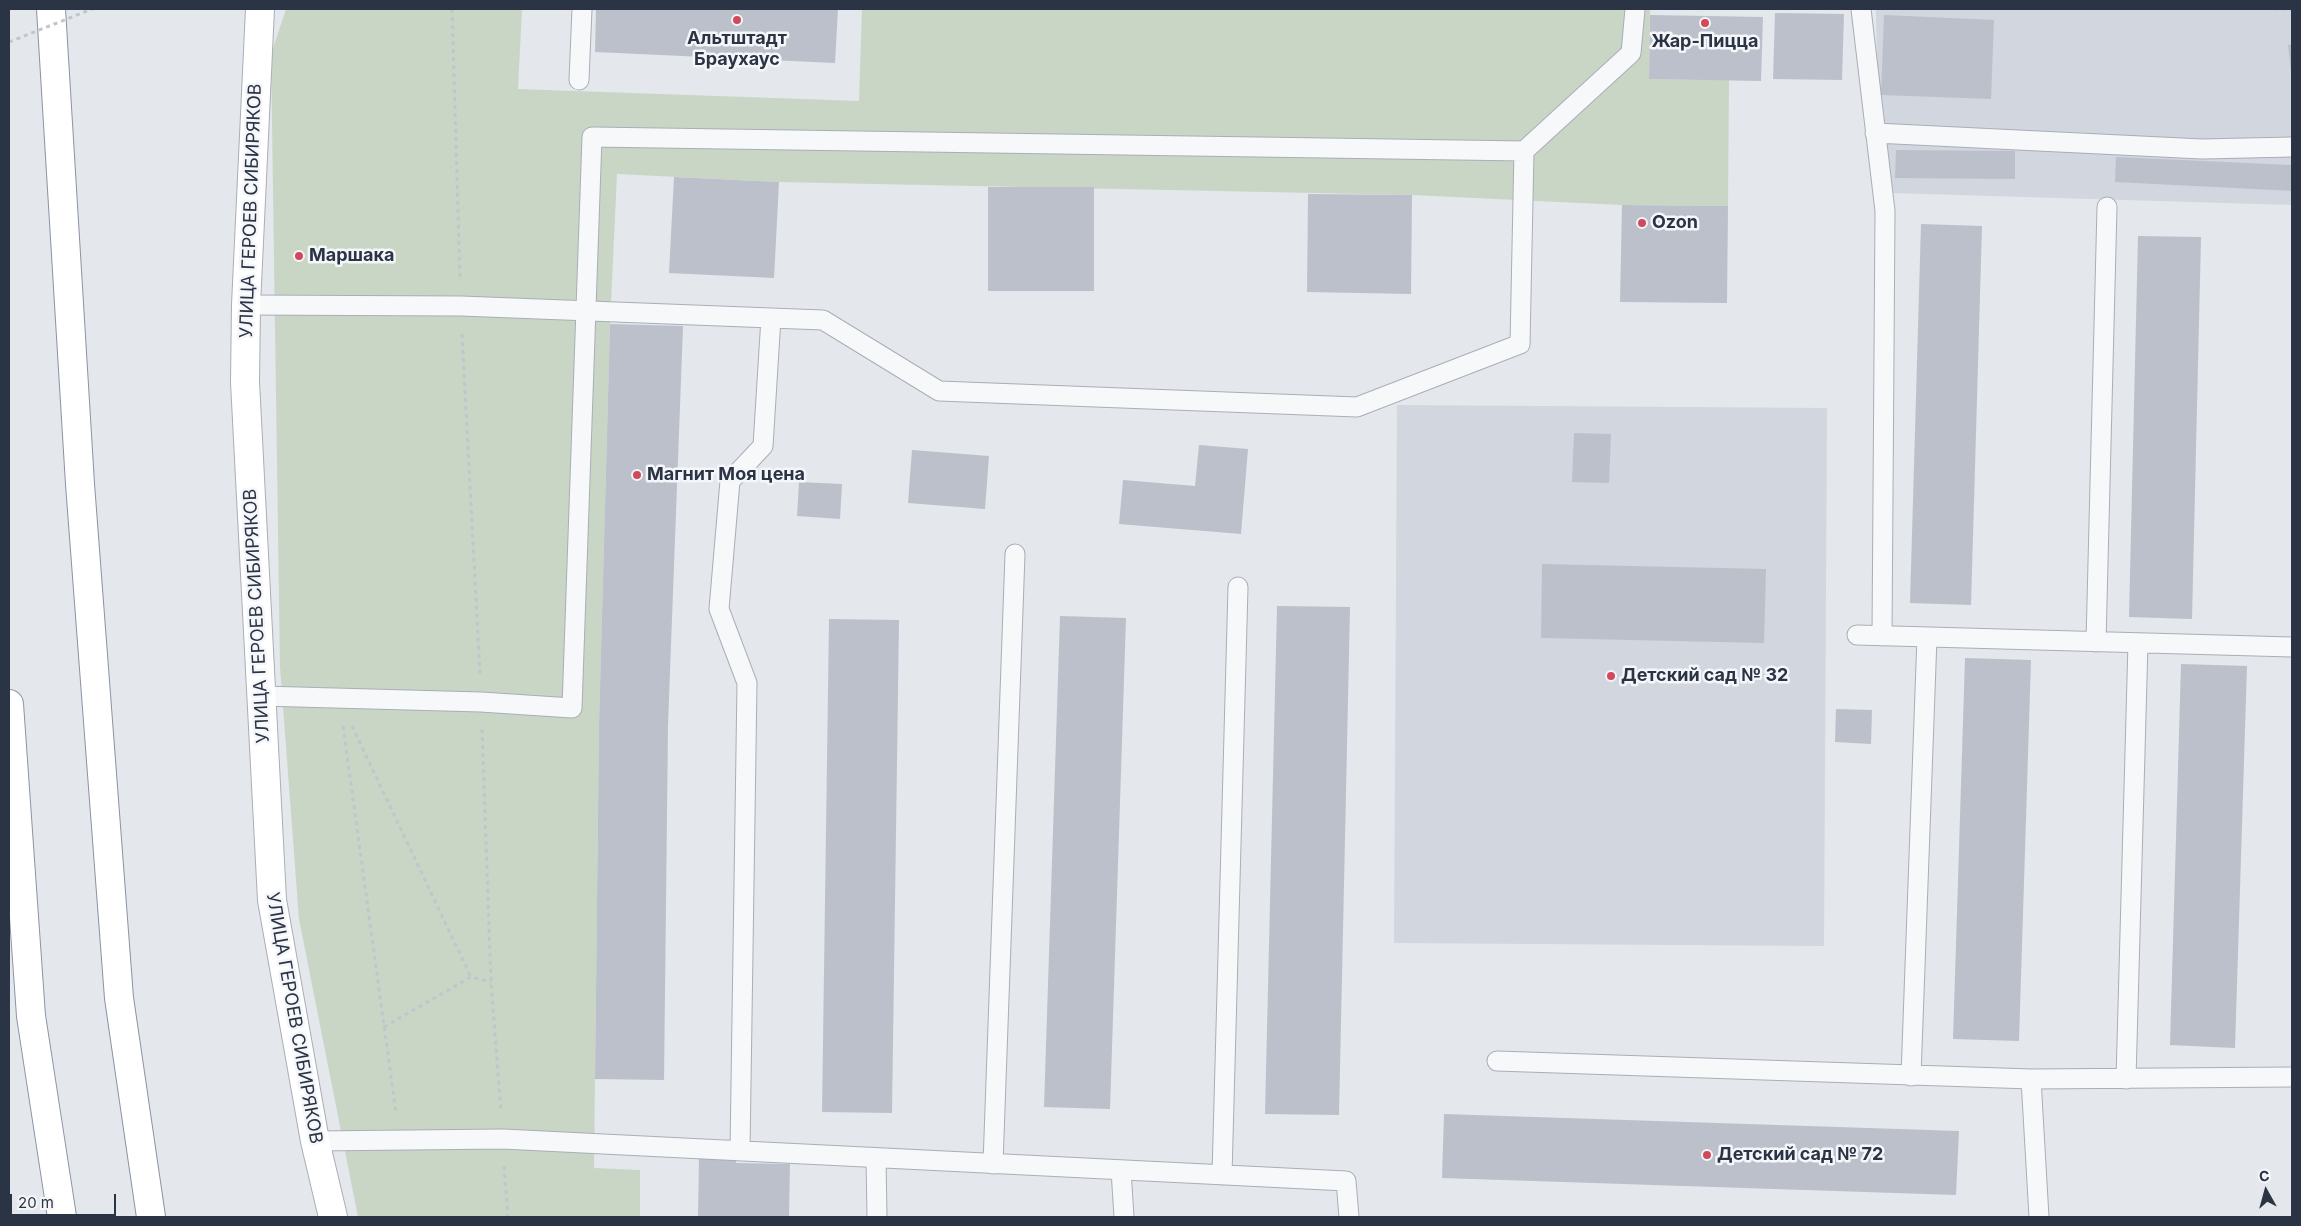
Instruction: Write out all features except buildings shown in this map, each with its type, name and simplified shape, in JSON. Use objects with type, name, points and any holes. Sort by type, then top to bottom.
[{"type":"main road","points":[[51,9],[80,484],[119,998],[151,1217]]},
{"type":"main road","name":"УЛИЦА ГЕРОЕВ СИБИРЯКОВ","points":[[260,9],[246,305],[245,382],[272,900],[315,1141],[333,1217]]},
{"type":"main road","points":[[9,704],[31,1016],[62,1217]]},
{"type":"lane","points":[[580,80],[582,9]]},
{"type":"lane","points":[[261,696],[481,702],[572,708],[592,137],[1524,151],[1631,54],[1635,9]]},
{"type":"lane","points":[[1861,9],[1885,211],[1882,636]]},
{"type":"lane","points":[[1875,133],[2202,148],[2292,147]]},
{"type":"lane","points":[[246,305],[461,306],[823,320],[939,391],[1357,407],[1520,344],[1524,151]]},
{"type":"lane","points":[[2096,642],[2107,207]]},
{"type":"lane","points":[[740,1151],[747,683],[719,609],[730,481],[762,446],[770,318]]},
{"type":"lane","points":[[993,1164],[1015,554]]},
{"type":"lane","points":[[1222,1175],[1238,587]]},
{"type":"lane","points":[[1857,635],[2292,646]]},
{"type":"lane","points":[[1911,1076],[1926,638]]},
{"type":"lane","points":[[2126,1079],[2138,643]]},
{"type":"lane","points":[[1497,1061],[2031,1079],[2292,1077]]},
{"type":"lane","points":[[2031,1079],[2039,1217]]},
{"type":"lane","points":[[315,1141],[502,1139],[1346,1181],[1349,1217]]},
{"type":"lane","points":[[876,1158],[877,1217]]},
{"type":"lane","points":[[1121,1170],[1124,1217]]},
{"type":"path","points":[[9,42],[92,9]]},
{"type":"path","points":[[452,9],[461,306],[481,702],[491,982],[508,1217]]},
{"type":"path","points":[[2273,9],[2292,9]]},
{"type":"path","points":[[339,698],[471,977]]},
{"type":"path","points":[[339,698],[400,1140]]},
{"type":"path","points":[[384,1027],[471,977],[491,982]]},
{"type":"shaded area","points":[[1876,9],[2292,9],[2292,205],[1891,193],[1877,80]]},
{"type":"shaded area","name":"Детский сад № 32","points":[[1397,405],[1827,408],[1824,946],[1394,943]]},
{"type":"green space","points":[[286,9],[522,9],[518,89],[859,101],[862,9],[1650,9],[1649,79],[1729,80],[1728,206],[1622,205],[1412,195],[779,182],[617,174],[610,324],[599,724],[594,1168],[640,1170],[640,1217],[358,1217],[299,919],[280,667],[271,54]]},
{"type":"place","name":"Альтштадт Браухаус","points":[[737,20]]},
{"type":"place","name":"Жар-Пицца","points":[[1705,23]]},
{"type":"place","name":"Ozon","points":[[1642,223]]},
{"type":"place","name":"Маршака","points":[[299,256]]},
{"type":"place","name":"Магнит Моя цена","points":[[637,475]]},
{"type":"place","name":"Детский сад № 32","points":[[1611,676]]},
{"type":"place","name":"Детский сад № 72","points":[[1707,1155]]}]
